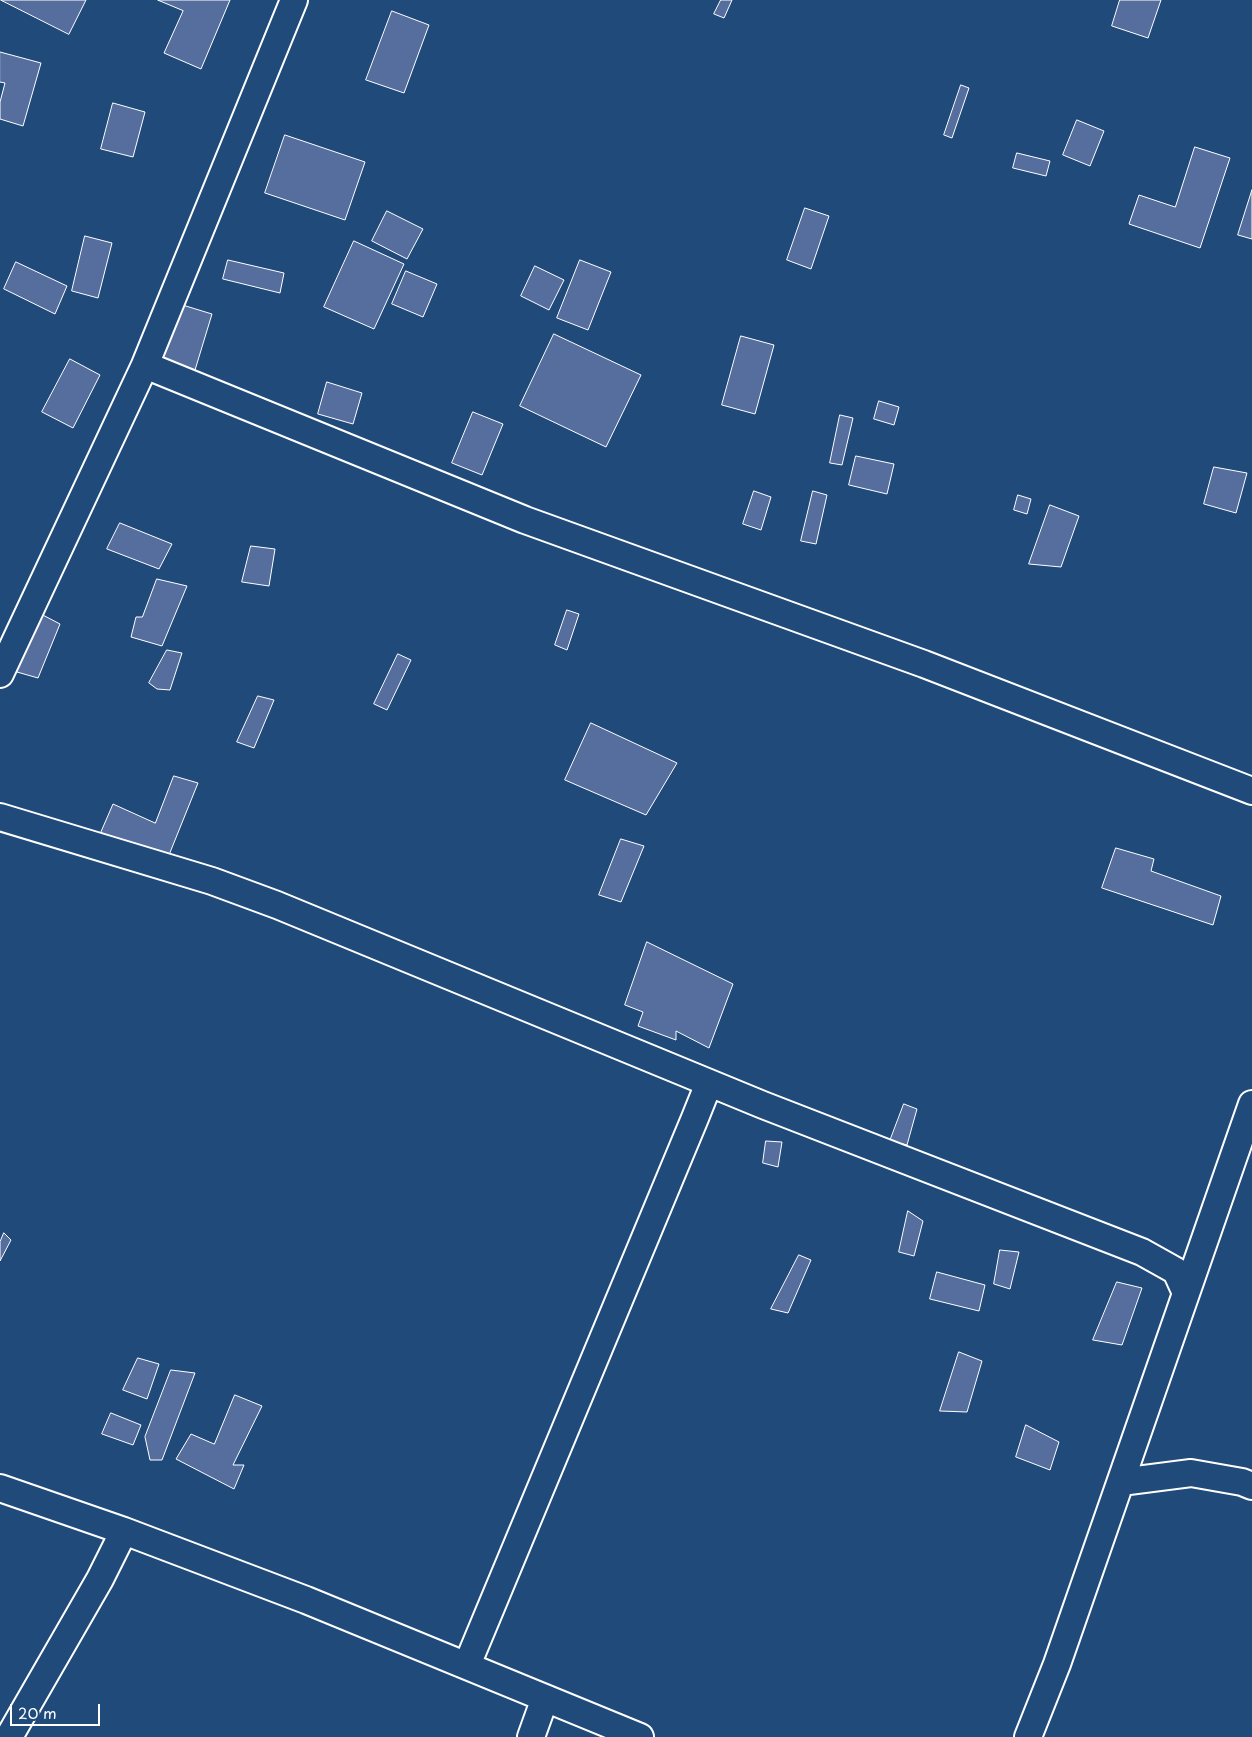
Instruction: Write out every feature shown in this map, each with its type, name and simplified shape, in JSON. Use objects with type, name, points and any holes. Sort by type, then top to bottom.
[{"type":"street","points":[[0,674],[145,365],[294,0]]},
{"type":"street","points":[[145,365],[524,520],[924,664],[1252,791]]},
{"type":"street","points":[[0,817],[212,881],[277,905],[709,1083],[1142,1252],[1176,1271],[1186,1294]]},
{"type":"street","points":[[467,1666],[709,1083]]},
{"type":"street","points":[[1028,1737],[1057,1664],[1252,1104]]},
{"type":"street","points":[[1120,1482],[1191,1473],[1242,1482],[1252,1486]]},
{"type":"street","points":[[0,1488],[124,1531],[306,1600],[640,1737]]},
{"type":"street","points":[[9,1737],[100,1579],[124,1531]]},
{"type":"street","points":[[531,1737],[544,1698]]},
{"type":"building","points":[[1,0],[86,0],[69,34]]},
{"type":"building","points":[[158,0],[230,0],[201,69],[164,53],[183,11]]},
{"type":"building","points":[[721,0],[732,0],[724,18],[714,14]]},
{"type":"building","points":[[1120,0],[1161,0],[1148,38],[1112,26]]},
{"type":"building","points":[[392,11],[429,25],[404,93],[366,80]]},
{"type":"building","points":[[0,52],[41,63],[23,126],[0,119],[0,102],[5,83],[0,82]]},
{"type":"building","points":[[961,85],[969,88],[952,138],[944,135]]},
{"type":"building","points":[[113,103],[145,112],[133,157],[101,149]]},
{"type":"building","points":[[1077,120],[1104,131],[1090,166],[1063,155]]},
{"type":"building","points":[[285,135],[365,162],[345,220],[265,193]]},
{"type":"building","points":[[1195,147],[1230,158],[1200,248],[1129,224],[1139,195],[1175,207]]},
{"type":"building","points":[[1017,153],[1050,161],[1046,176],[1013,168]]},
{"type":"building","points":[[1252,190],[1252,239],[1238,235]]},
{"type":"building","points":[[805,208],[829,216],[811,269],[787,260]]},
{"type":"building","points":[[387,211],[423,229],[407,259],[372,241]]},
{"type":"building","points":[[85,236],[112,243],[98,298],[72,291]]},
{"type":"building","points":[[354,241],[404,264],[374,329],[324,307]]},
{"type":"building","points":[[228,260],[284,273],[280,293],[223,279]]},
{"type":"building","points":[[580,260],[611,272],[588,330],[557,318]]},
{"type":"building","points":[[16,262],[67,286],[55,314],[4,289]]},
{"type":"building","points":[[535,266],[564,280],[549,310],[521,296]]},
{"type":"building","points":[[406,271],[437,284],[423,317],[392,304]]},
{"type":"building","points":[[176,303],[212,314],[195,370],[159,358]]},
{"type":"building","points":[[554,334],[641,375],[606,447],[520,406]]},
{"type":"building","points":[[741,336],[774,345],[755,414],[722,405]]},
{"type":"building","points":[[70,359],[100,375],[73,428],[42,412]]},
{"type":"building","points":[[327,382],[362,393],[353,424],[318,414]]},
{"type":"building","points":[[879,401],[899,407],[894,425],[874,419]]},
{"type":"building","points":[[473,412],[503,424],[482,475],[452,463]]},
{"type":"building","points":[[840,415],[853,418],[842,465],[830,463]]},
{"type":"building","points":[[856,456],[894,464],[887,494],[849,485]]},
{"type":"building","points":[[1214,467],[1247,473],[1236,513],[1204,504]]},
{"type":"building","points":[[754,491],[771,497],[761,530],[743,524]]},
{"type":"building","points":[[813,491],[827,495],[816,544],[801,541]]},
{"type":"building","points":[[1018,495],[1031,499],[1027,514],[1014,510]]},
{"type":"building","points":[[1050,505],[1079,516],[1061,567],[1029,564]]},
{"type":"building","points":[[120,523],[172,544],[159,569],[107,549]]},
{"type":"building","points":[[251,546],[275,549],[269,586],[242,582]]},
{"type":"building","points":[[157,579],[187,586],[162,646],[131,637],[136,617],[142,617]]},
{"type":"building","points":[[567,610],[579,614],[567,650],[555,645]]},
{"type":"building","points":[[39,613],[60,624],[38,678],[10,670]]},
{"type":"building","points":[[167,650],[182,653],[170,690],[157,689],[149,683]]},
{"type":"building","points":[[398,654],[411,660],[387,710],[374,704]]},
{"type":"building","points":[[258,696],[274,700],[254,748],[237,742]]},
{"type":"building","points":[[591,723],[677,763],[646,815],[565,780]]},
{"type":"building","points":[[174,776],[198,783],[169,855],[100,834],[113,804],[155,823]]},
{"type":"building","points":[[621,839],[644,846],[621,902],[599,895]]},
{"type":"building","points":[[1116,848],[1154,859],[1151,871],[1221,896],[1213,925],[1102,888]]},
{"type":"building","points":[[647,942],[733,984],[709,1048],[676,1031],[676,1040],[638,1026],[643,1012],[625,1005]]},
{"type":"building","points":[[904,1104],[917,1109],[907,1145],[890,1141]]},
{"type":"building","points":[[766,1141],[782,1142],[778,1167],[763,1163]]},
{"type":"building","points":[[908,1211],[923,1221],[914,1256],[899,1252]]},
{"type":"building","points":[[4,1233],[11,1240],[0,1261],[0,1242]]},
{"type":"building","points":[[1000,1250],[1019,1252],[1010,1289],[994,1284]]},
{"type":"building","points":[[799,1255],[811,1260],[788,1313],[771,1309]]},
{"type":"building","points":[[937,1272],[985,1285],[979,1311],[930,1299]]},
{"type":"building","points":[[1117,1282],[1142,1288],[1122,1345],[1093,1340]]},
{"type":"building","points":[[959,1352],[982,1361],[967,1412],[940,1411]]},
{"type":"building","points":[[138,1358],[159,1364],[147,1399],[123,1390]]},
{"type":"building","points":[[171,1370],[195,1373],[162,1460],[150,1460],[145,1437]]},
{"type":"building","points":[[235,1395],[262,1406],[233,1465],[244,1465],[234,1489],[176,1459],[191,1434],[214,1444]]},
{"type":"building","points":[[111,1413],[141,1425],[133,1445],[102,1434]]},
{"type":"building","points":[[1026,1425],[1059,1442],[1050,1470],[1016,1457]]}]
